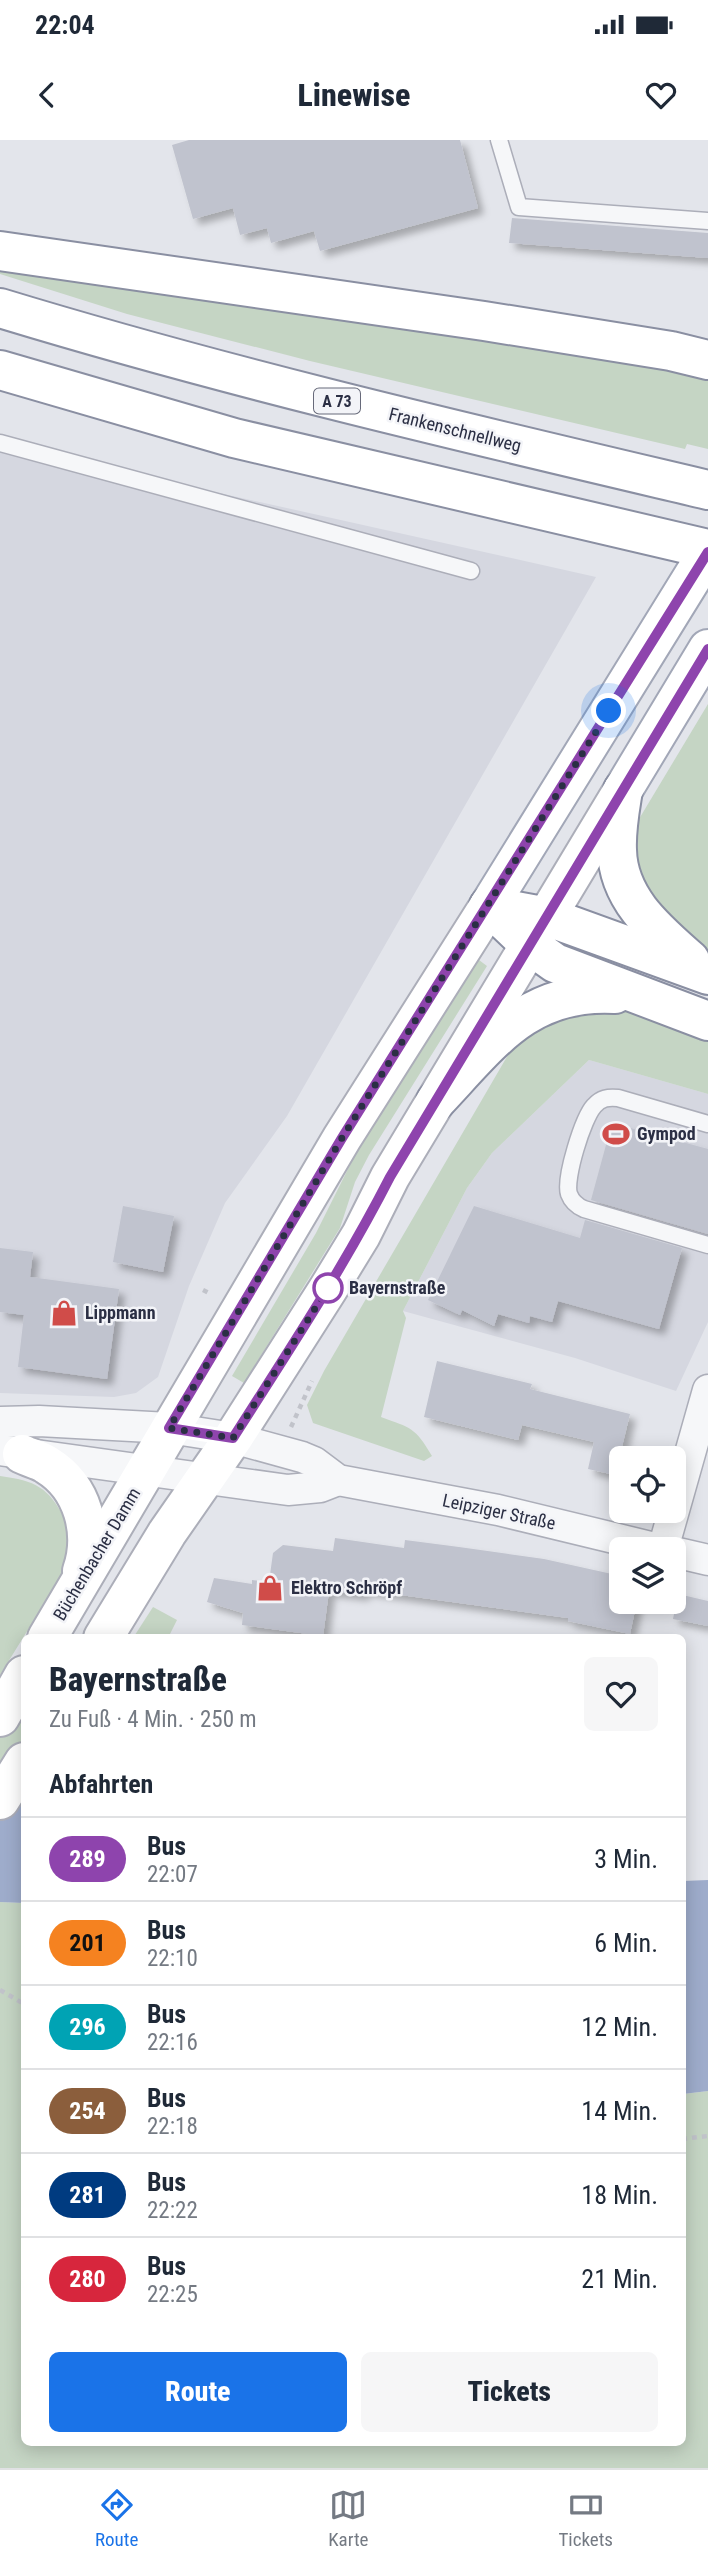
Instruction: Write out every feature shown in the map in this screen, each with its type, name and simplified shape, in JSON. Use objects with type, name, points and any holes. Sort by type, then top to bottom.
[{"type":"main road","points":[[0,251],[690,350],[708,360]]},
{"type":"main road","name":"Frankenschnellweg","points":[[0,308],[271,386],[692,487]]},
{"type":"main road","points":[[0,370],[234,438],[708,550]]},
{"type":"main road","name":"Büchenbacher Damm","points":[[49,1634],[342,1138],[489,906],[708,550]]},
{"type":"main road","points":[[105,1634],[167,1533],[233,1438],[354,1246],[390,1177],[708,649]]},
{"type":"main road","points":[[623,790],[617,853],[627,892],[644,918],[708,975]]},
{"type":"main road","points":[[489,906],[539,931],[708,975]]},
{"type":"main road","points":[[539,931],[555,963],[708,1021]]},
{"type":"main road","points":[[436,1101],[508,1026],[530,1012],[560,998],[577,994],[634,995]]},
{"type":"main road","points":[[11,1452],[46,1464],[58,1473],[75,1493],[83,1510],[88,1543],[73,1594]]},
{"type":"main road","points":[[0,1800],[21,1767]]},
{"type":"street","points":[[665,1537],[708,1390]]},
{"type":"street","points":[[0,1422],[39,1421],[169,1428],[233,1438]]},
{"type":"street","name":"Leipziger Straße","points":[[233,1438],[302,1457],[314,1462],[338,1480],[498,1510],[611,1537]]},
{"type":"street","points":[[11,1452],[146,1471]]},
{"type":"street","name":"Büchenbacher Damm","points":[[146,1471],[206,1478]]},
{"type":"street","name":"Leipziger Straße","points":[[206,1478],[288,1490],[320,1487],[338,1480]]},
{"type":"street","points":[[686,1555],[708,1560]]},
{"type":"lane","points":[[499,140],[519,207],[708,222]]},
{"type":"lane","points":[[0,443],[471,572]]},
{"type":"lane","points":[[708,1124],[618,1098],[600,1100],[586,1119],[568,1181],[569,1193],[576,1205],[584,1209],[708,1245]]},
{"type":"path","points":[[203,1290],[212,1295]]},
{"type":"path","points":[[0,1990],[21,2002]]},
{"type":"path","points":[[686,2139],[708,2136]]},
{"type":"shaded area","points":[[0,444],[596,577],[287,1116],[225,1203],[189,1286],[158,1377],[136,1393],[114,1397],[0,1393]]},
{"type":"shaded area","points":[[589,1060],[708,1094],[708,1322],[676,1391],[575,1358],[403,1311],[467,1188],[492,1153]]},
{"type":"green space","points":[[0,265],[708,376],[708,449],[687,444],[685,449],[310,361],[127,314],[0,274]]},
{"type":"green space","points":[[708,704],[708,950],[701,947],[639,888],[633,829]]},
{"type":"green space","points":[[479,960],[487,966],[369,1155],[355,1182],[340,1228],[244,1383],[232,1376],[316,1233],[363,1139],[460,983]]},
{"type":"green space","points":[[624,1009],[708,1037],[708,1094],[589,1060],[492,1153],[467,1188],[403,1311],[406,1318],[381,1417],[411,1430],[421,1439],[432,1456],[424,1461],[313,1423],[307,1405],[324,1371],[512,1048],[522,1037],[558,1016]]},
{"type":"green space","points":[[0,1476],[23,1480],[40,1487],[53,1499],[65,1519],[71,1517],[69,1560],[25,1634],[21,1634],[21,1641],[0,1675]]},
{"type":"green space","points":[[153,1607],[177,1620],[170,1634],[136,1634]]},
{"type":"green space","points":[[0,1677],[21,1690],[21,1771],[0,1766]]},
{"type":"green space","points":[[0,1902],[21,1903],[21,2446],[686,2446],[686,2094],[708,2091],[708,2468],[0,2468]]},
{"type":"water","points":[[0,1766],[21,1771],[21,1903],[0,1902]]},
{"type":"water","points":[[708,1880],[708,2091],[686,2094],[686,1881]]},
{"type":"building","points":[[189,140],[460,140],[478,208],[320,251],[314,231],[271,243],[267,228],[240,235],[233,208],[193,219],[172,145]]},
{"type":"building","points":[[512,218],[708,233],[708,258],[509,243]]},
{"type":"building","points":[[612,1123],[708,1149],[708,1234],[591,1200]]},
{"type":"building","points":[[123,1206],[174,1216],[163,1272],[113,1262]]},
{"type":"building","points":[[474,1206],[580,1238],[585,1220],[682,1248],[659,1329],[558,1301],[552,1322],[530,1316],[529,1323],[498,1314],[494,1326],[462,1310],[460,1315],[428,1300]]},
{"type":"building","name":"Lippmann","points":[[0,1248],[33,1252],[30,1277],[119,1289],[107,1379],[18,1367],[24,1315],[0,1312]]},
{"type":"building","points":[[437,1361],[532,1384],[530,1389],[630,1414],[622,1446],[609,1446],[609,1474],[588,1469],[594,1442],[522,1425],[518,1440],[424,1417]]},
{"type":"building","points":[[335,1538],[404,1548],[405,1540],[544,1559],[609,1573],[609,1614],[634,1614],[630,1634],[568,1621],[568,1618],[364,1590],[363,1595],[329,1591],[323,1634],[308,1634],[242,1625],[243,1613],[207,1602],[214,1578],[252,1584],[252,1580],[269,1582],[273,1553],[283,1545],[333,1551]]},
{"type":"building","points":[[686,1596],[708,1601],[708,1626],[673,1619],[674,1614],[686,1614]]},
{"type":"bus line","name":"289","points":[[708,552],[342,1138],[169,1428],[233,1438],[328,1289],[390,1177],[708,649]]},
{"type":"place","name":"Gympod","points":[[616,1134]]},
{"type":"place","name":"Bayernstraße","points":[[328,1288]]},
{"type":"place","name":"Lippmann","points":[[64,1313]]},
{"type":"place","name":"Elektro Schröpf","points":[[270,1588]]},
{"type":"route","points":[[328,1288],[233,1438],[169,1428],[342,1138],[609,711]]}]
